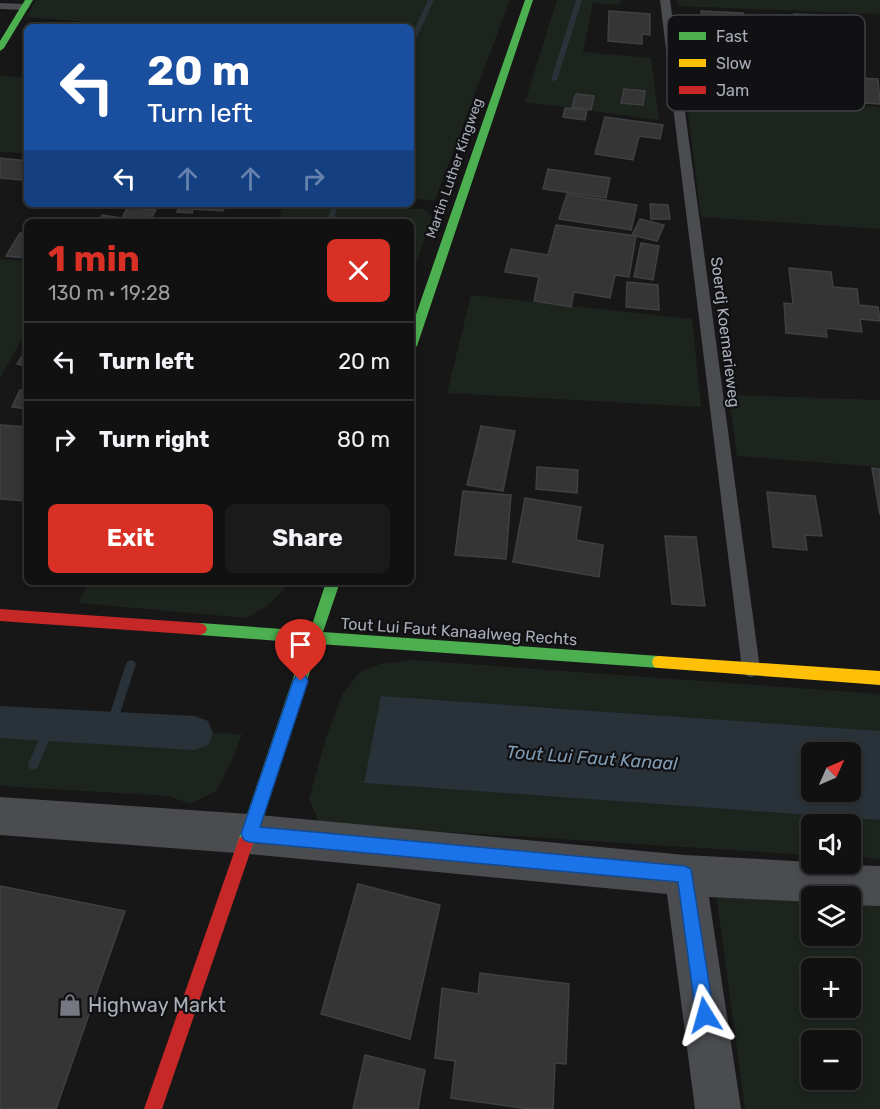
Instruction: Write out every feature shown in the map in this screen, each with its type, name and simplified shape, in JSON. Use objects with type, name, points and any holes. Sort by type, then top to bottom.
[{"type":"main road","name":"Martin Luther Kingweg","points":[[414,337],[529,0]]},
{"type":"main road","points":[[0,48],[27,3]]},
{"type":"main road","points":[[153,1109],[249,834],[332,585]]},
{"type":"main road","name":"Tout Lui Faut Kanaalweg Rechts","points":[[0,615],[880,678]]},
{"type":"street","points":[[0,816],[249,834],[685,875],[880,886]]},
{"type":"street","points":[[685,875],[718,1109]]},
{"type":"lane","name":"Soerdj Koemarieweg","points":[[665,0],[667,16]]},
{"type":"lane","points":[[0,6],[27,3]]},
{"type":"lane","name":"Soerdj Koemarieweg","points":[[679,111],[751,669]]},
{"type":"shaded area","points":[[36,0],[510,0],[435,200],[414,199],[414,24],[112,24],[26,17]]},
{"type":"shaded area","points":[[557,0],[621,0],[619,5],[593,3],[583,52],[651,58],[659,120],[525,102]]},
{"type":"shaded area","points":[[677,0],[880,0],[880,14],[678,6]]},
{"type":"shaded area","points":[[0,76],[24,77],[24,153],[0,152]]},
{"type":"shaded area","points":[[865,106],[880,107],[880,229],[701,217],[688,111],[865,111]]},
{"type":"shaded area","points":[[283,207],[423,209],[432,216],[414,269],[414,219],[279,219]]},
{"type":"shaded area","points":[[0,259],[24,261],[24,335],[0,378]]},
{"type":"shaded area","points":[[471,295],[692,319],[701,407],[447,393]]},
{"type":"shaded area","points":[[729,395],[880,400],[880,467],[737,456]]},
{"type":"shaded area","points":[[87,585],[287,585],[270,604],[247,618],[79,603]]},
{"type":"shaded area","points":[[413,660],[880,694],[880,731],[382,696],[364,783],[801,814],[801,854],[320,824],[309,799],[326,738],[343,693],[360,672],[380,664]]},
{"type":"shaded area","points":[[0,722],[50,727],[242,734],[231,763],[216,791],[190,804],[169,796],[0,786]]},
{"type":"shaded area","points":[[861,819],[880,820],[880,859],[861,858]]},
{"type":"shaded area","points":[[716,894],[801,899],[801,946],[861,946],[861,903],[880,904],[880,1109],[745,1109]]},
{"type":"water","points":[[381,696],[880,731],[880,820],[861,819],[861,814],[801,814],[364,783]]},
{"type":"building","points":[[609,11],[650,14],[650,35],[642,34],[642,44],[608,41]]},
{"type":"building","points":[[701,11],[743,13],[743,15],[702,15]]},
{"type":"building","points":[[865,78],[878,79],[880,104],[865,103]]},
{"type":"building","points":[[624,89],[645,91],[643,105],[621,103]]},
{"type":"building","points":[[576,94],[594,96],[591,110],[572,107]]},
{"type":"building","points":[[565,108],[587,110],[585,120],[563,117]]},
{"type":"building","points":[[605,117],[663,125],[660,139],[639,136],[633,160],[595,154]]},
{"type":"building","points":[[0,158],[24,161],[23,180],[0,178]]},
{"type":"building","points":[[548,169],[610,178],[606,198],[543,189]]},
{"type":"building","points":[[567,194],[637,205],[631,230],[559,219]]},
{"type":"building","points":[[650,204],[668,205],[670,219],[651,219]]},
{"type":"building","points":[[128,207],[156,210],[150,219],[100,219],[102,215],[122,218]]},
{"type":"building","points":[[179,207],[225,207],[223,211],[193,209],[192,213],[177,212]]},
{"type":"building","points":[[640,219],[664,225],[657,241],[632,235]]},
{"type":"building","points":[[556,225],[636,236],[629,277],[615,275],[610,298],[574,292],[571,307],[534,301],[539,277],[505,272],[511,249],[548,255]]},
{"type":"building","points":[[20,233],[24,233],[24,258],[6,256]]},
{"type":"building","points":[[641,243],[659,246],[653,280],[634,277]]},
{"type":"building","points":[[789,268],[831,272],[833,287],[857,289],[859,305],[878,307],[880,321],[860,319],[862,332],[826,328],[827,337],[786,333],[784,303],[793,304]]},
{"type":"building","points":[[627,282],[658,285],[659,310],[626,307]]},
{"type":"building","points":[[24,353],[24,365],[17,364]]},
{"type":"building","points":[[20,390],[24,391],[24,409],[12,407]]},
{"type":"building","points":[[0,425],[24,427],[24,501],[0,499]]},
{"type":"building","points":[[481,426],[515,431],[503,491],[467,485]]},
{"type":"building","points":[[537,467],[578,470],[577,493],[536,489]]},
{"type":"building","points":[[872,468],[880,469],[880,515]]},
{"type":"building","points":[[463,491],[511,495],[506,559],[455,555]]},
{"type":"building","points":[[767,492],[815,496],[822,536],[805,535],[807,550],[773,547]]},
{"type":"building","points":[[525,498],[581,507],[576,540],[603,545],[599,577],[513,562]]},
{"type":"building","points":[[665,536],[696,537],[705,606],[672,604]]},
{"type":"building","points":[[358,884],[440,905],[410,1039],[321,1014]]},
{"type":"building","points":[[0,886],[125,911],[56,1109],[0,1109]]},
{"type":"building","points":[[480,973],[569,984],[566,1064],[555,1063],[553,1109],[530,1109],[451,1098],[455,1061],[435,1058],[442,988],[478,994]]},
{"type":"building","points":[[365,1055],[425,1070],[418,1109],[353,1109]]},
{"type":"waterway","points":[[414,37],[431,0]]},
{"type":"waterway","points":[[554,80],[579,0]]},
{"type":"waterway","points":[[330,219],[334,210]]},
{"type":"waterway","points":[[110,729],[131,664]]},
{"type":"waterway","name":"Tout Lui Faut Kanaal","points":[[0,722],[195,733]]},
{"type":"waterway","points":[[33,765],[50,727]]},
{"type":"traffic: fast","points":[[0,48],[29,0]]},
{"type":"traffic: fast","points":[[414,337],[529,0]]},
{"type":"traffic: fast","points":[[245,844],[332,585]]},
{"type":"traffic: fast","points":[[200,629],[659,662]]},
{"type":"traffic: slow","points":[[659,662],[880,678]]},
{"type":"traffic: jam","points":[[0,615],[200,629]]},
{"type":"traffic: jam","points":[[153,1109],[245,844]]},
{"type":"place","name":"Highway Markt","points":[[70,1005]]},
{"type":"route","points":[[301,681],[249,834],[685,875],[705,1015]]}]
